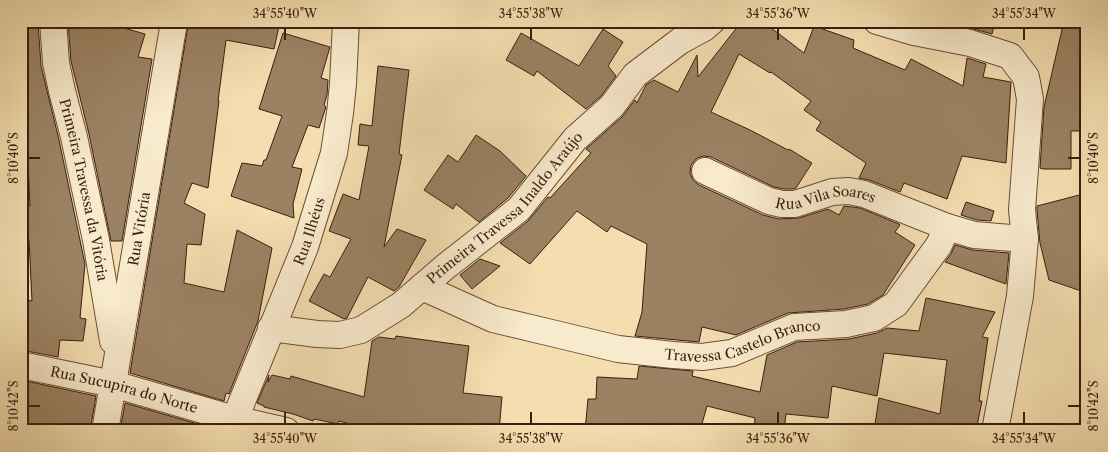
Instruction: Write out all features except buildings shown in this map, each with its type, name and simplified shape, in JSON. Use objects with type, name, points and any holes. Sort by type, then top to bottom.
[{"type":"street","name":"Primeira Travessa da Vitória","points":[[53,21],[56,63],[96,240],[115,371]]},
{"type":"street","name":"Rua Ilhéus","points":[[232,425],[304,248],[334,153],[343,84],[346,21]]},
{"type":"street","name":"Primeira Travessa Inaldo Araújo","points":[[271,328],[340,335],[361,330],[395,309],[519,209],[575,139],[612,106],[635,75],[680,41],[704,28],[712,21]]},
{"type":"street","points":[[877,21],[915,26],[1010,56],[1026,77],[1030,99],[1022,210],[1026,239],[1020,296],[995,431]]},
{"type":"street","name":"Rua Vitória","points":[[105,431],[173,28]]},
{"type":"street","name":"Rua Vila Soares","points":[[705,171],[769,201],[795,204],[832,192],[849,190],[864,194],[947,227]]},
{"type":"street","name":"Travessa Castelo Branco","points":[[422,287],[493,319],[618,349],[673,355],[702,356],[732,353],[794,327],[846,324],[874,318],[896,304],[940,245],[947,227]]},
{"type":"street","points":[[947,227],[974,235],[1026,239]]},
{"type":"street","name":"Rua Sucupira do Norte","points":[[21,365],[115,371],[232,425],[286,431]]}]
